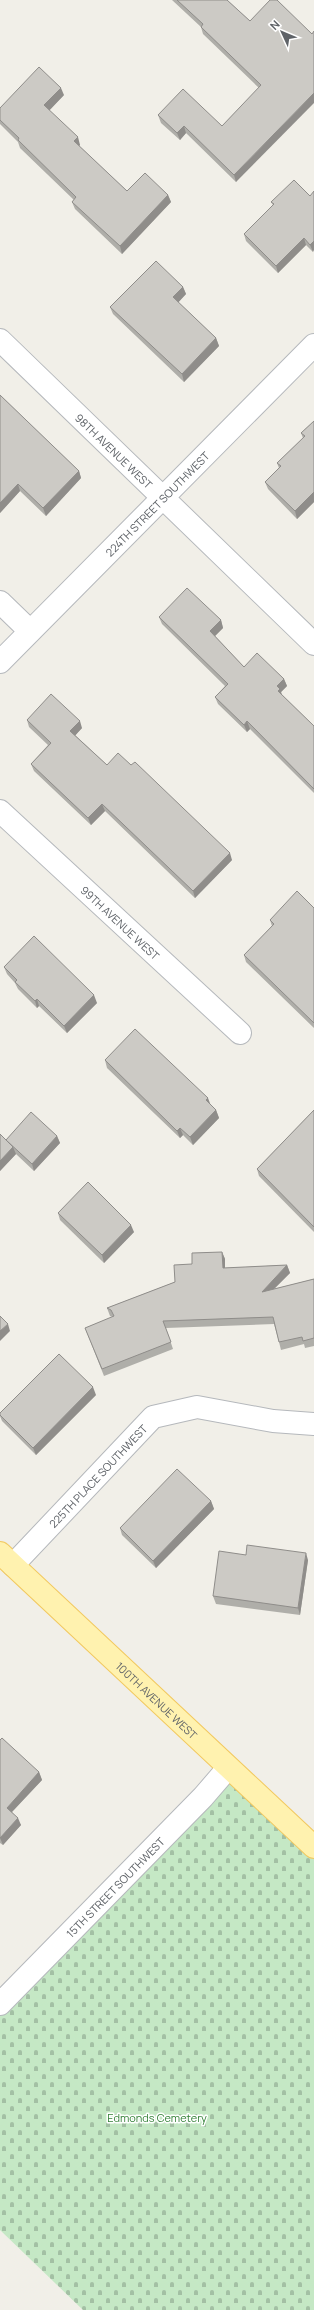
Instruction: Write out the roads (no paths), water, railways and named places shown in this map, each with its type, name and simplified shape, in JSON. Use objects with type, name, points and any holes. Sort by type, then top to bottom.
[{"type":"main road","name":"100TH AVENUE WEST","points":[[7,1559],[228,1768],[314,1847]]},
{"type":"street","name":"98TH AVENUE WEST","points":[[0,340],[314,644]]},
{"type":"street","name":"224TH STREET SOUTHWEST","points":[[0,662],[314,345]]},
{"type":"street","points":[[0,602],[30,631]]},
{"type":"street","name":"99TH AVENUE WEST","points":[[0,810],[240,1034]]},
{"type":"street","name":"225TH PLACE SOUTHWEST","points":[[7,1559],[153,1417],[197,1407],[274,1421],[314,1424]]},
{"type":"street","name":"15TH STREET SOUTHWEST","points":[[0,2004],[203,1797],[228,1768]]},
{"type":"park label","name":"Edmonds Cemetery","points":[[157,2117]]}]
